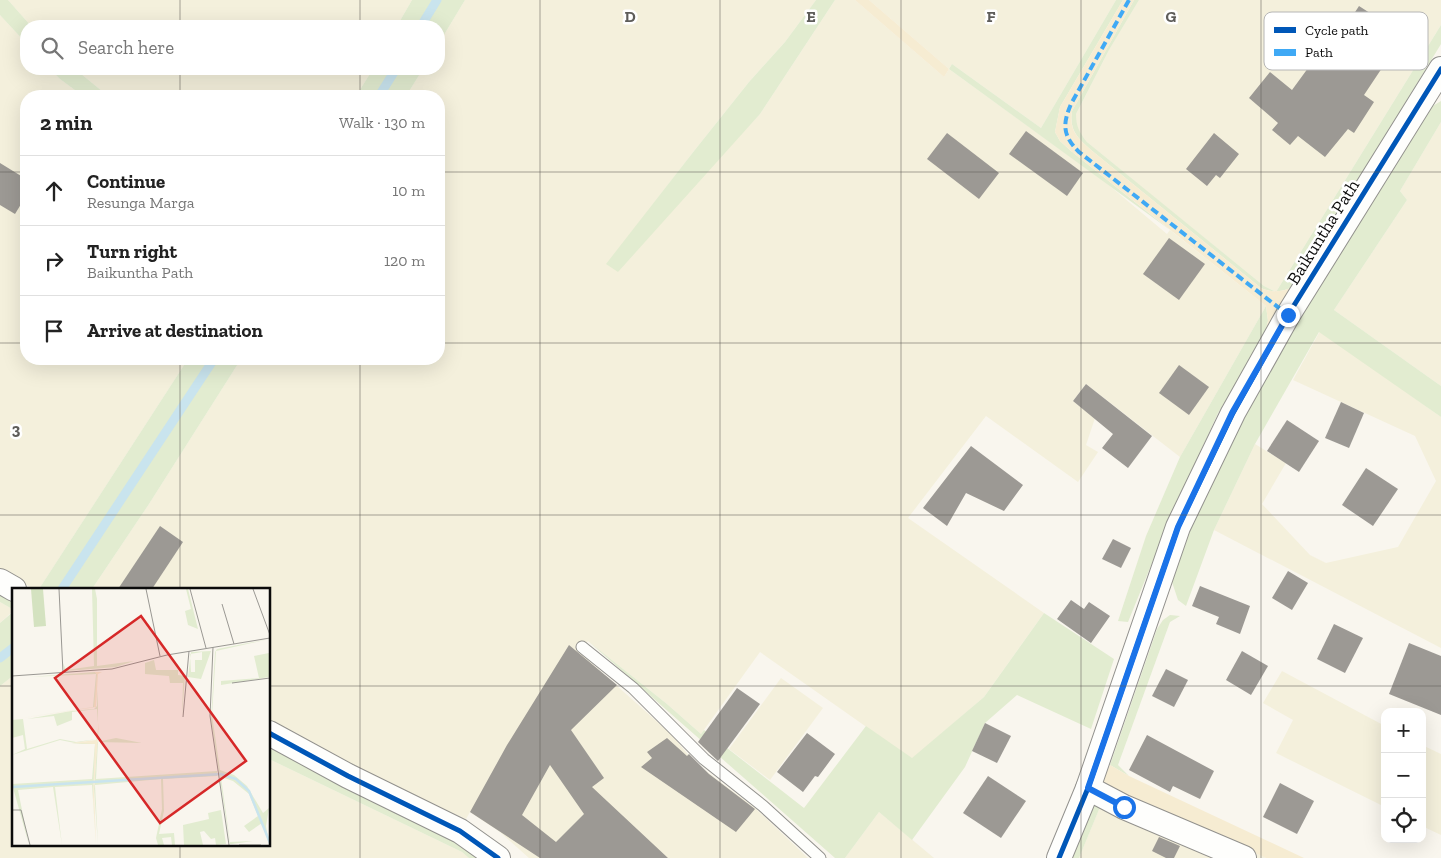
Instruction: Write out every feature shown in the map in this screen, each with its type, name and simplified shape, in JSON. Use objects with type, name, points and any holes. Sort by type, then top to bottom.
[{"type":"street","name":"Baikuntha Path","points":[[1059,858],[1088,788],[1178,527],[1232,413],[1288,315],[1439,76]]},
{"type":"street","points":[[0,581],[12,588]]},
{"type":"street","points":[[270,734],[348,776],[460,831],[498,858]]},
{"type":"street","points":[[1088,788],[1124,807],[1244,858]]},
{"type":"lane","points":[[582,647],[633,688],[704,759],[763,806],[820,858]]},
{"type":"shaded area","points":[[8,0],[412,0],[400,20],[26,20]]},
{"type":"shaded area","points":[[465,0],[816,0],[785,42],[749,82],[694,151],[607,264],[714,163],[760,114],[835,0],[855,0],[944,77],[949,69],[1105,182],[1167,234],[1170,230],[1266,306],[1180,457],[1086,384],[1073,401],[1095,418],[1086,445],[1098,452],[1078,482],[986,416],[908,518],[1044,613],[984,697],[912,759],[760,652],[701,734],[667,704],[588,641],[579,652],[672,735],[694,762],[755,808],[808,858],[529,858],[500,832],[470,812],[466,819],[352,769],[270,726],[270,588],[93,588],[149,504],[237,365],[445,365],[445,90],[410,90],[419,75],[445,75],[445,33]]},
{"type":"shaded area","points":[[869,0],[1116,0],[1041,128],[952,64],[949,69]]},
{"type":"shaded area","points":[[1139,0],[1441,0],[1441,25],[1428,46],[1428,12],[1264,12],[1264,70],[1413,70],[1276,292],[1264,286],[1149,193],[1087,142],[1079,132],[1076,125],[1076,114],[1109,50]]},
{"type":"shaded area","points":[[0,15],[20,37],[20,75],[56,75],[75,90],[20,90],[20,365],[184,365],[40,588],[32,588],[0,570]]},
{"type":"shaded area","points":[[82,75],[369,75],[360,90],[101,90]]},
{"type":"shaded area","points":[[1441,122],[1441,386],[1334,310],[1407,200],[1400,191]]},
{"type":"shaded area","points":[[1320,331],[1441,417],[1441,648],[1214,530],[1255,444],[1286,463],[1262,504],[1310,555],[1326,563],[1398,547],[1436,481],[1415,436],[1293,380]]},
{"type":"shaded area","points":[[0,602],[12,609],[12,612],[0,623]]},
{"type":"shaded area","points":[[1282,671],[1381,724],[1381,805],[1276,753],[1293,720],[1263,703]]},
{"type":"shaded area","points":[[12,677],[12,846],[270,846],[270,759],[462,852],[469,858],[0,858],[0,686]]},
{"type":"shaded area","points":[[781,678],[823,708],[770,780],[729,749]]},
{"type":"shaded area","points":[[1426,747],[1441,754],[1441,835],[1426,828]]},
{"type":"shaded area","points":[[1119,791],[1266,858],[1079,858],[1105,795]]},
{"type":"shaded area","points":[[879,812],[934,858],[845,858]]},
{"type":"green space","points":[[0,0],[8,0],[26,20],[20,20],[20,37],[0,15]]},
{"type":"green space","points":[[412,0],[465,0],[445,33],[445,20],[400,20]]},
{"type":"green space","points":[[816,0],[835,0],[760,114],[618,272],[606,264],[749,82],[785,42]]},
{"type":"green space","points":[[1116,0],[1123,0],[1060,107],[1055,132],[1060,141],[1071,151],[1170,230],[949,69],[952,64],[1041,128]]},
{"type":"green space","points":[[1134,0],[1139,0],[1109,50],[1076,114],[1080,132],[1087,142],[1264,286],[1274,291],[1261,288],[1091,150],[1078,138],[1073,129],[1072,111]]},
{"type":"green space","points":[[1441,25],[1441,44],[1428,65],[1428,46]]},
{"type":"green space","points":[[1413,70],[1425,70],[1293,287],[1276,291]]},
{"type":"green space","points":[[56,75],[82,75],[101,90],[75,90]]},
{"type":"green space","points":[[369,75],[419,75],[410,90],[360,90]]},
{"type":"green space","points":[[1441,101],[1441,122],[1400,191],[1407,200],[1334,310],[1441,386],[1441,417],[1319,332],[1255,444],[1214,530],[1186,606],[1178,600],[1172,582],[1196,514],[1228,449],[1298,316],[1431,107]]},
{"type":"green space","points":[[1266,306],[1268,321],[1264,337],[1218,413],[1172,514],[1128,622],[1118,621],[1146,536],[1180,457]]},
{"type":"green space","points":[[184,365],[237,365],[149,504],[93,588],[40,588]]},
{"type":"green space","points":[[0,592],[12,599],[12,609],[0,602]]},
{"type":"green space","points":[[12,613],[12,677],[0,686],[0,623]]},
{"type":"green space","points":[[1044,613],[1114,659],[1091,729],[1017,695],[985,723],[965,767],[912,840],[879,812],[845,858],[835,858],[588,641],[667,704],[701,734],[704,730],[804,808],[866,726],[912,758],[984,697]]},
{"type":"green space","points":[[1170,615],[1180,616],[1170,622],[1118,765],[1129,776],[1110,765],[1157,629],[1163,620]]},
{"type":"green space","points":[[270,742],[432,823],[484,858],[469,858],[462,852],[270,759]]},
{"type":"green space","points":[[1098,790],[1105,795],[1079,858],[1069,858]]},
{"type":"sand","points":[[855,0],[869,0],[949,69],[944,77]]},
{"type":"sand","points":[[1123,0],[1134,0],[1072,111],[1073,129],[1091,150],[1261,288],[1277,291],[1293,287],[1264,337],[1268,321],[1266,306],[1071,151],[1060,141],[1055,132],[1060,107]]},
{"type":"sand","points":[[1110,765],[1129,776],[1304,858],[1266,858],[1119,791],[1098,790]]},
{"type":"building","points":[[1359,6],[1368,12],[1355,12]]},
{"type":"building","points":[[1307,70],[1381,70],[1364,95],[1374,102],[1354,133],[1348,129],[1325,157],[1298,136],[1290,145],[1272,130],[1278,123],[1249,98],[1270,72],[1292,90]]},
{"type":"building","points":[[1026,131],[1083,173],[1067,196],[1009,154]]},
{"type":"building","points":[[947,133],[999,173],[979,199],[927,159]]},
{"type":"building","points":[[1214,133],[1239,154],[1220,178],[1216,175],[1207,186],[1186,169]]},
{"type":"building","points":[[0,163],[20,175],[20,206],[15,214],[0,205]]},
{"type":"building","points":[[1169,238],[1205,264],[1179,300],[1143,274]]},
{"type":"building","points":[[1179,365],[1209,387],[1189,415],[1159,393]]},
{"type":"building","points":[[1086,384],[1152,436],[1128,468],[1102,448],[1113,434],[1073,401]]},
{"type":"building","points":[[1341,402],[1364,413],[1349,448],[1325,438]]},
{"type":"building","points":[[1287,420],[1319,441],[1299,472],[1267,451]]},
{"type":"building","points":[[971,446],[1023,485],[1004,511],[966,493],[947,526],[923,508]]},
{"type":"building","points":[[1366,468],[1398,489],[1373,526],[1342,505]]},
{"type":"building","points":[[160,526],[183,542],[153,588],[119,588]]},
{"type":"building","points":[[1113,539],[1131,548],[1121,568],[1102,559]]},
{"type":"building","points":[[1288,571],[1308,583],[1292,610],[1272,598]]},
{"type":"building","points":[[1200,586],[1250,606],[1240,634],[1216,624],[1219,617],[1192,606]]},
{"type":"building","points":[[1071,600],[1084,609],[1089,602],[1110,616],[1091,643],[1057,619]]},
{"type":"building","points":[[1334,624],[1363,638],[1345,673],[1317,659]]},
{"type":"building","points":[[1409,643],[1441,656],[1441,715],[1389,694]]},
{"type":"building","points":[[569,645],[617,685],[571,730],[604,778],[592,787],[668,858],[540,858],[470,812],[507,745]],"holes":[[[550,765],[584,814],[556,842],[522,815]]]},
{"type":"building","points":[[1242,651],[1268,666],[1251,695],[1226,680]]},
{"type":"building","points":[[1166,669],[1188,680],[1174,707],[1152,696]]},
{"type":"building","points":[[737,688],[760,704],[718,761],[698,742]]},
{"type":"building","points":[[985,723],[1011,736],[997,763],[972,751]]},
{"type":"building","points":[[807,733],[835,754],[818,777],[815,776],[803,792],[777,772]]},
{"type":"building","points":[[1147,735],[1214,771],[1200,799],[1173,786],[1170,792],[1129,770]]},
{"type":"building","points":[[667,738],[687,756],[689,754],[709,774],[755,809],[736,832],[641,767],[652,758],[647,752]]},
{"type":"building","points":[[988,776],[1026,801],[1001,838],[963,813]]},
{"type":"building","points":[[1280,783],[1314,801],[1297,834],[1263,817]]},
{"type":"building","points":[[1159,837],[1180,846],[1174,858],[1166,858],[1152,851]]},
{"type":"waterway","points":[[425,20],[437,0]]},
{"type":"waterway","points":[[383,90],[392,75]]},
{"type":"waterway","points":[[63,588],[210,365]]},
{"type":"waterway","points":[[0,658],[12,649]]},
{"type":"marked path","points":[[1129,0],[1071,104],[1065,124],[1070,141],[1079,152],[1288,315]]},
{"type":"cycle path","points":[[1059,858],[1088,788],[1178,527],[1233,413],[1288,315],[1441,69]]},
{"type":"cycle path","points":[[270,734],[348,776],[460,831],[498,858]]},
{"type":"route","points":[[1124,807],[1088,788],[1178,527],[1232,413],[1288,315]]}]
